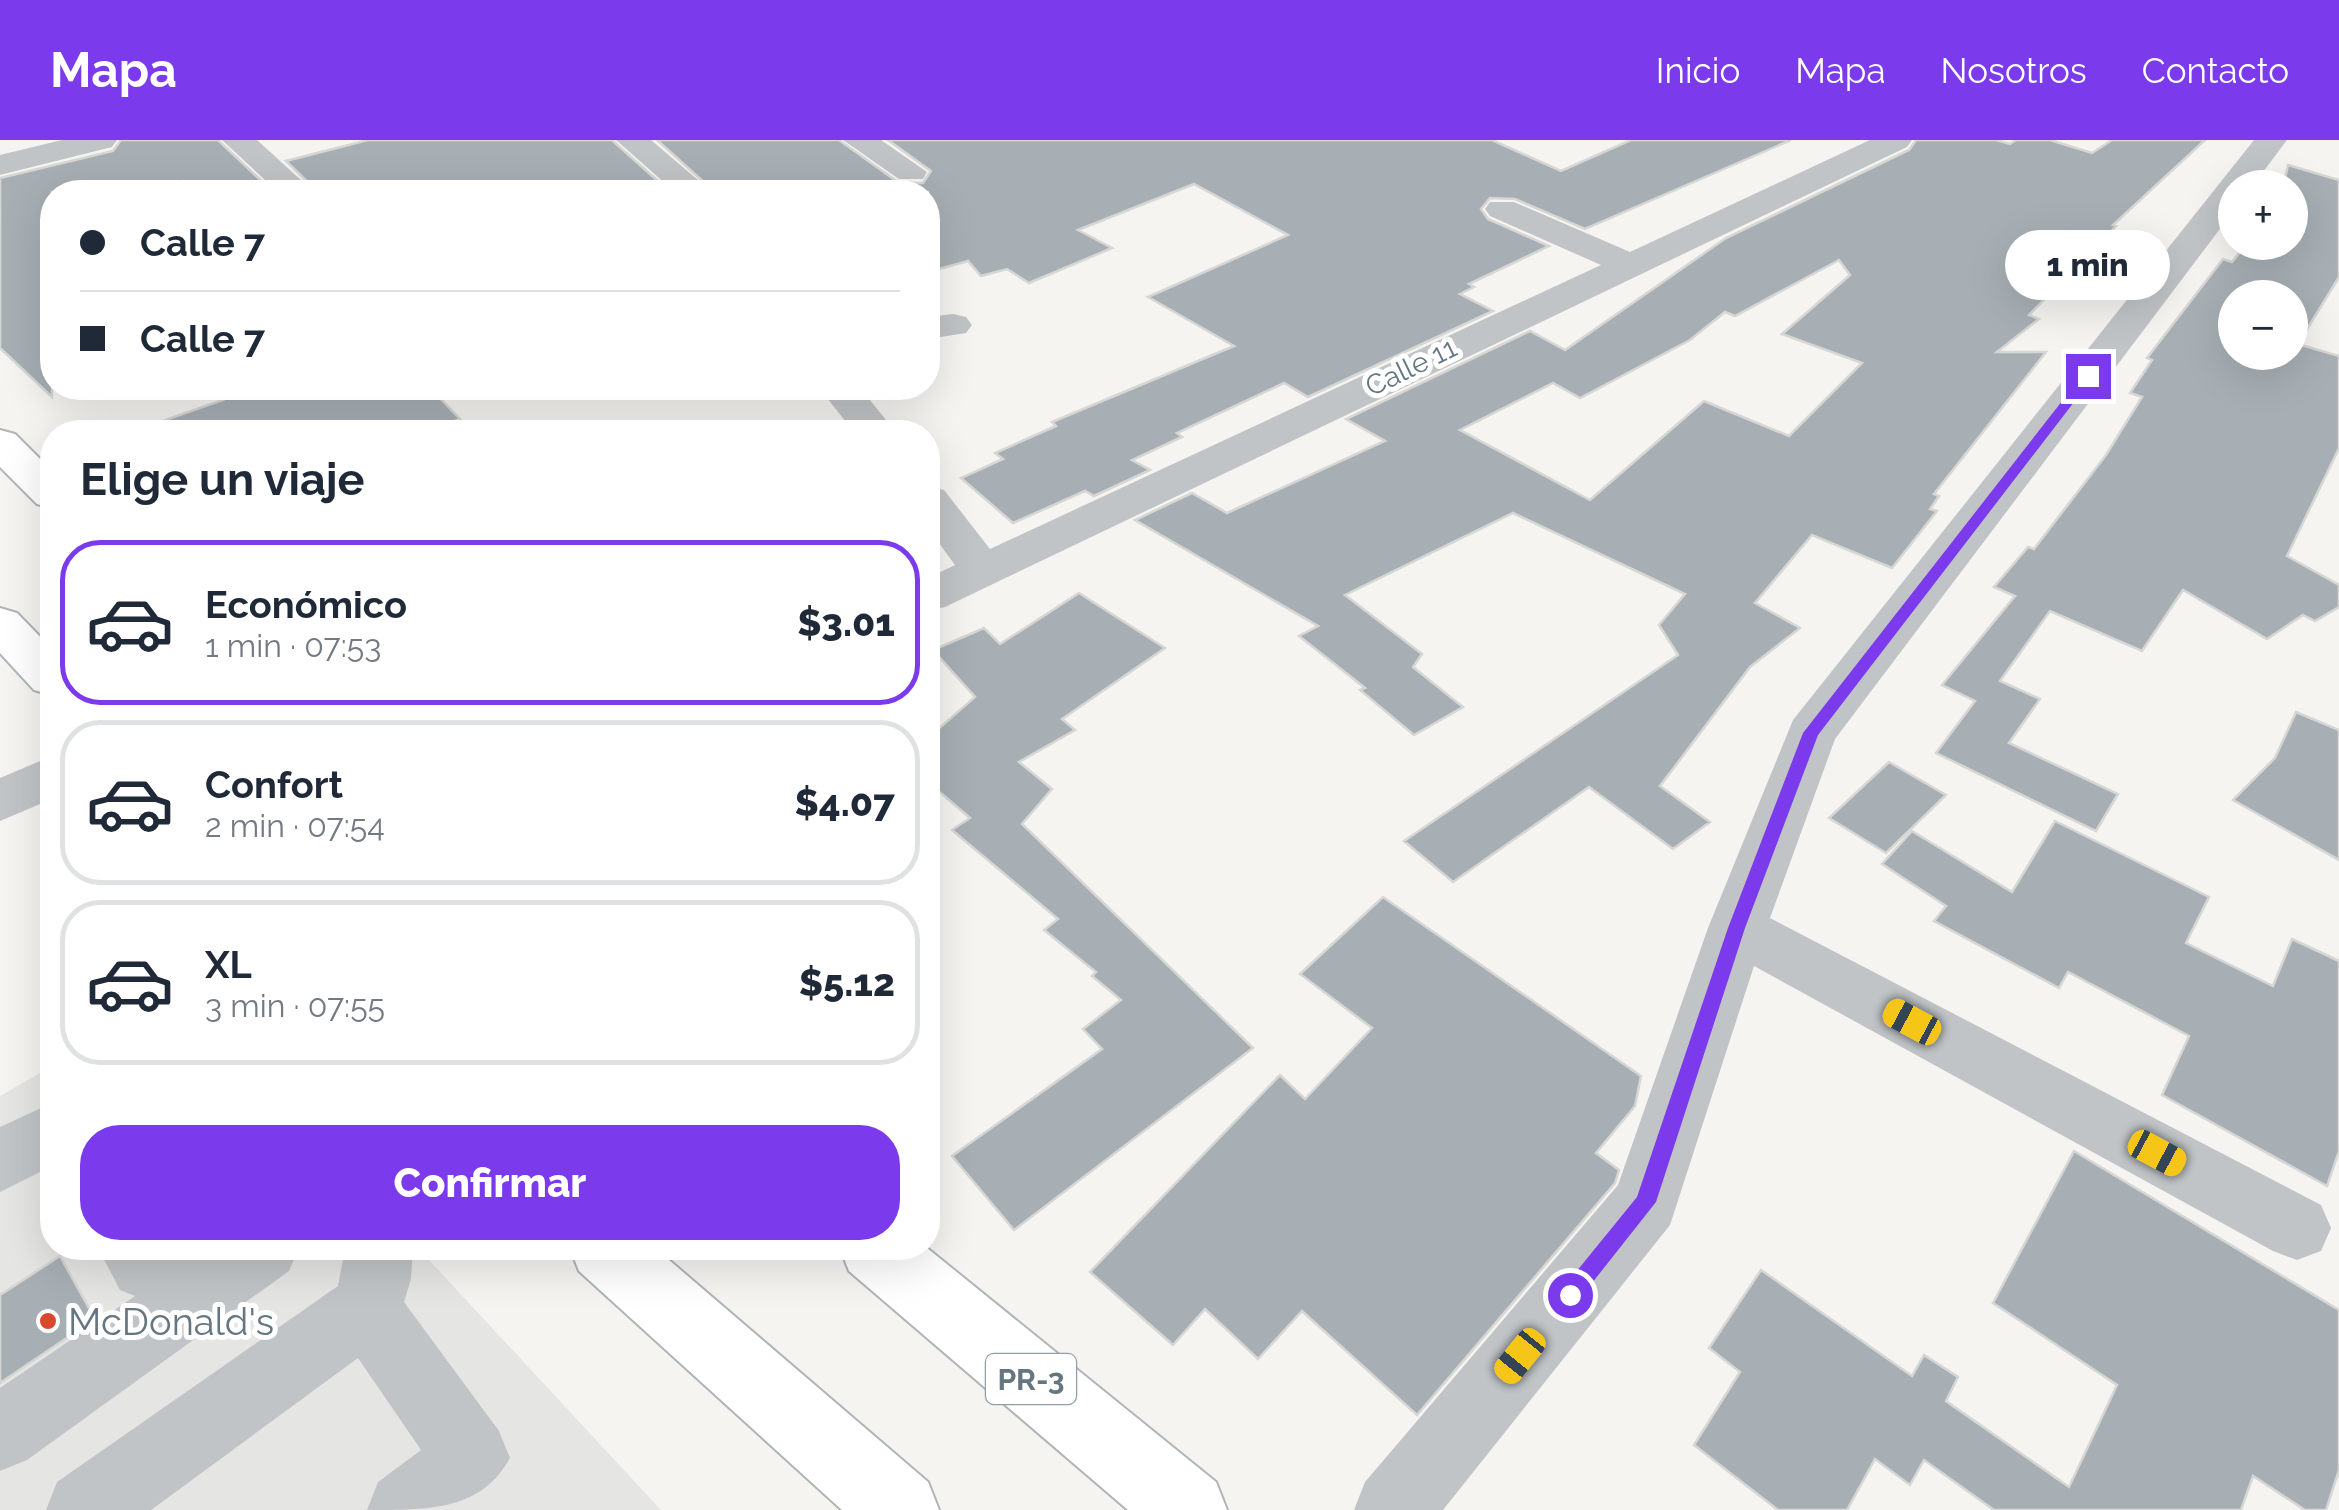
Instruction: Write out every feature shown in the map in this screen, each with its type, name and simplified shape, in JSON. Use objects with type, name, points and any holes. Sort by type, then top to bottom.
[{"type":"highway","points":[[0,443],[40,483]]},
{"type":"highway","points":[[0,624],[40,666]]},
{"type":"highway","points":[[618,1260],[900,1510]]},
{"type":"highway","name":"PR-3","points":[[888,1260],[1188,1510]]},
{"type":"street","points":[[0,166],[47,168],[101,140]]},
{"type":"street","points":[[238,140],[283,180]]},
{"type":"street","points":[[632,140],[681,180]]},
{"type":"street","points":[[859,140],[911,172]]},
{"type":"street","name":"Calle 11","points":[[940,590],[1896,140]]},
{"type":"street","points":[[1394,1510],[1646,1202],[1737,928],[1811,733],[2271,140]]},
{"type":"street","points":[[1502,209],[1630,265]]},
{"type":"street","points":[[849,400],[865,420]]},
{"type":"street","points":[[940,515],[982,569]]},
{"type":"street","points":[[0,801],[40,782]]},
{"type":"street","points":[[1737,928],[2297,1228]]},
{"type":"street","points":[[0,1162],[40,1139]]},
{"type":"street","points":[[0,1433],[247,1260]]},
{"type":"street","points":[[86,1510],[372,1278],[472,1458],[406,1510]]},
{"type":"shaded area","points":[[40,1073],[40,1260],[429,1260],[661,1510],[0,1510],[0,1096]]},
{"type":"building","points":[[121,140],[218,140],[260,180],[40,180],[40,386],[0,348],[0,178],[113,151]]},
{"type":"building","points":[[368,140],[612,140],[657,180],[306,180],[286,161]]},
{"type":"building","points":[[657,140],[839,140],[895,180],[702,180]]},
{"type":"building","points":[[888,140],[1492,140],[1561,171],[1631,140],[1791,140],[1585,229],[1515,199],[1490,198],[1481,209],[1488,219],[1549,246],[1469,284],[1474,287],[1460,294],[1493,311],[1308,397],[1284,383],[1177,433],[1182,437],[1132,460],[1150,470],[1094,496],[1085,491],[1013,523],[961,478],[1003,459],[995,453],[1056,426],[1052,422],[1234,346],[1148,297],[1288,235],[1194,184],[1078,230],[1112,248],[1029,283],[1007,269],[981,276],[968,261],[940,269],[940,180],[925,180],[931,171]]},
{"type":"building","points":[[1916,140],[1996,140],[2010,144],[2016,140],[2050,140],[2092,153],[2112,140],[2205,140],[2113,225],[2116,226],[2029,315],[2039,319],[1997,352],[2046,352],[1934,494],[1939,496],[1930,509],[1937,511],[1892,568],[1812,535],[1755,603],[1800,628],[1750,667],[1660,786],[1710,822],[1673,849],[1589,787],[1453,882],[1404,841],[1678,655],[1659,625],[1685,594],[1513,513],[1345,595],[1422,654],[1413,667],[1463,707],[1414,735],[1360,690],[1365,688],[1299,636],[1318,626],[1135,520],[1192,493],[1227,513],[1385,441],[1346,419],[1530,331],[1565,350],[1726,238],[1909,150]],"holes":[[[1839,260],[1850,275],[1782,334],[1862,363],[1789,436],[1704,401],[1590,500],[1460,430],[1553,383],[1580,398],[1690,340],[1725,312],[1735,316]]]},
{"type":"building","points":[[2308,171],[2339,180],[2339,277],[2308,328],[2308,280],[2218,280],[2218,370],[2308,370],[2308,347],[2339,356],[2339,448],[2287,556],[2339,585],[2339,607],[2315,621],[2303,615],[2267,639],[2183,590],[2142,651],[2050,611],[2000,681],[2040,699],[2009,743],[2118,794],[2096,831],[1936,753],[1975,701],[1942,685],[2015,596],[1994,587],[2028,547],[2034,549],[2106,455],[2142,397],[2130,393],[2152,360],[2147,358],[2222,260],[2308,260]]},
{"type":"building","points":[[223,400],[442,400],[460,419],[457,420],[165,420]]},
{"type":"building","points":[[1079,593],[1165,648],[1062,719],[1075,730],[1019,762],[1052,789],[1022,824],[1253,1048],[1014,1230],[952,1156],[1102,1049],[1083,1029],[1121,1000],[1092,976],[1096,972],[1044,930],[1058,919],[952,830],[970,818],[940,792],[940,728],[975,697],[940,658],[940,647],[984,628],[1000,644]]},
{"type":"building","points":[[2296,712],[2339,730],[2339,860],[2233,800],[2275,758]]},
{"type":"building","points":[[1889,762],[1946,795],[1886,853],[1829,818]]},
{"type":"building","points":[[2055,821],[2209,897],[2186,943],[2273,986],[2292,939],[2339,961],[2339,1151],[2327,1186],[2162,1095],[2189,1036],[2068,972],[2059,988],[1934,921],[1946,906],[1882,864],[1912,831],[2012,892]]},
{"type":"building","points":[[1383,897],[1641,1076],[1635,1106],[1596,1153],[1619,1170],[1615,1183],[1417,1415],[1302,1311],[1258,1359],[1205,1309],[1173,1345],[1090,1272],[1280,1075],[1305,1099],[1372,1028],[1300,974]]},
{"type":"building","points":[[2074,1151],[2339,1310],[2339,1470],[2326,1510],[2305,1510],[2253,1476],[2241,1510],[1994,1510],[1924,1460],[1910,1485],[1875,1459],[1847,1510],[1778,1510],[1694,1445],[1740,1372],[1709,1348],[1761,1270],[1912,1376],[1924,1355],[1958,1377],[1946,1401],[2069,1487],[2117,1385],[1993,1303]]},
{"type":"building","name":"McDonald's","points":[[54,1260],[62,1260],[95,1319],[0,1383],[0,1295]]},
{"type":"place","name":"McDonald's","points":[[48,1321]]},
{"type":"route","points":[[1570,1295],[1646,1202],[1737,928],[1811,733],[2088,376]]}]
